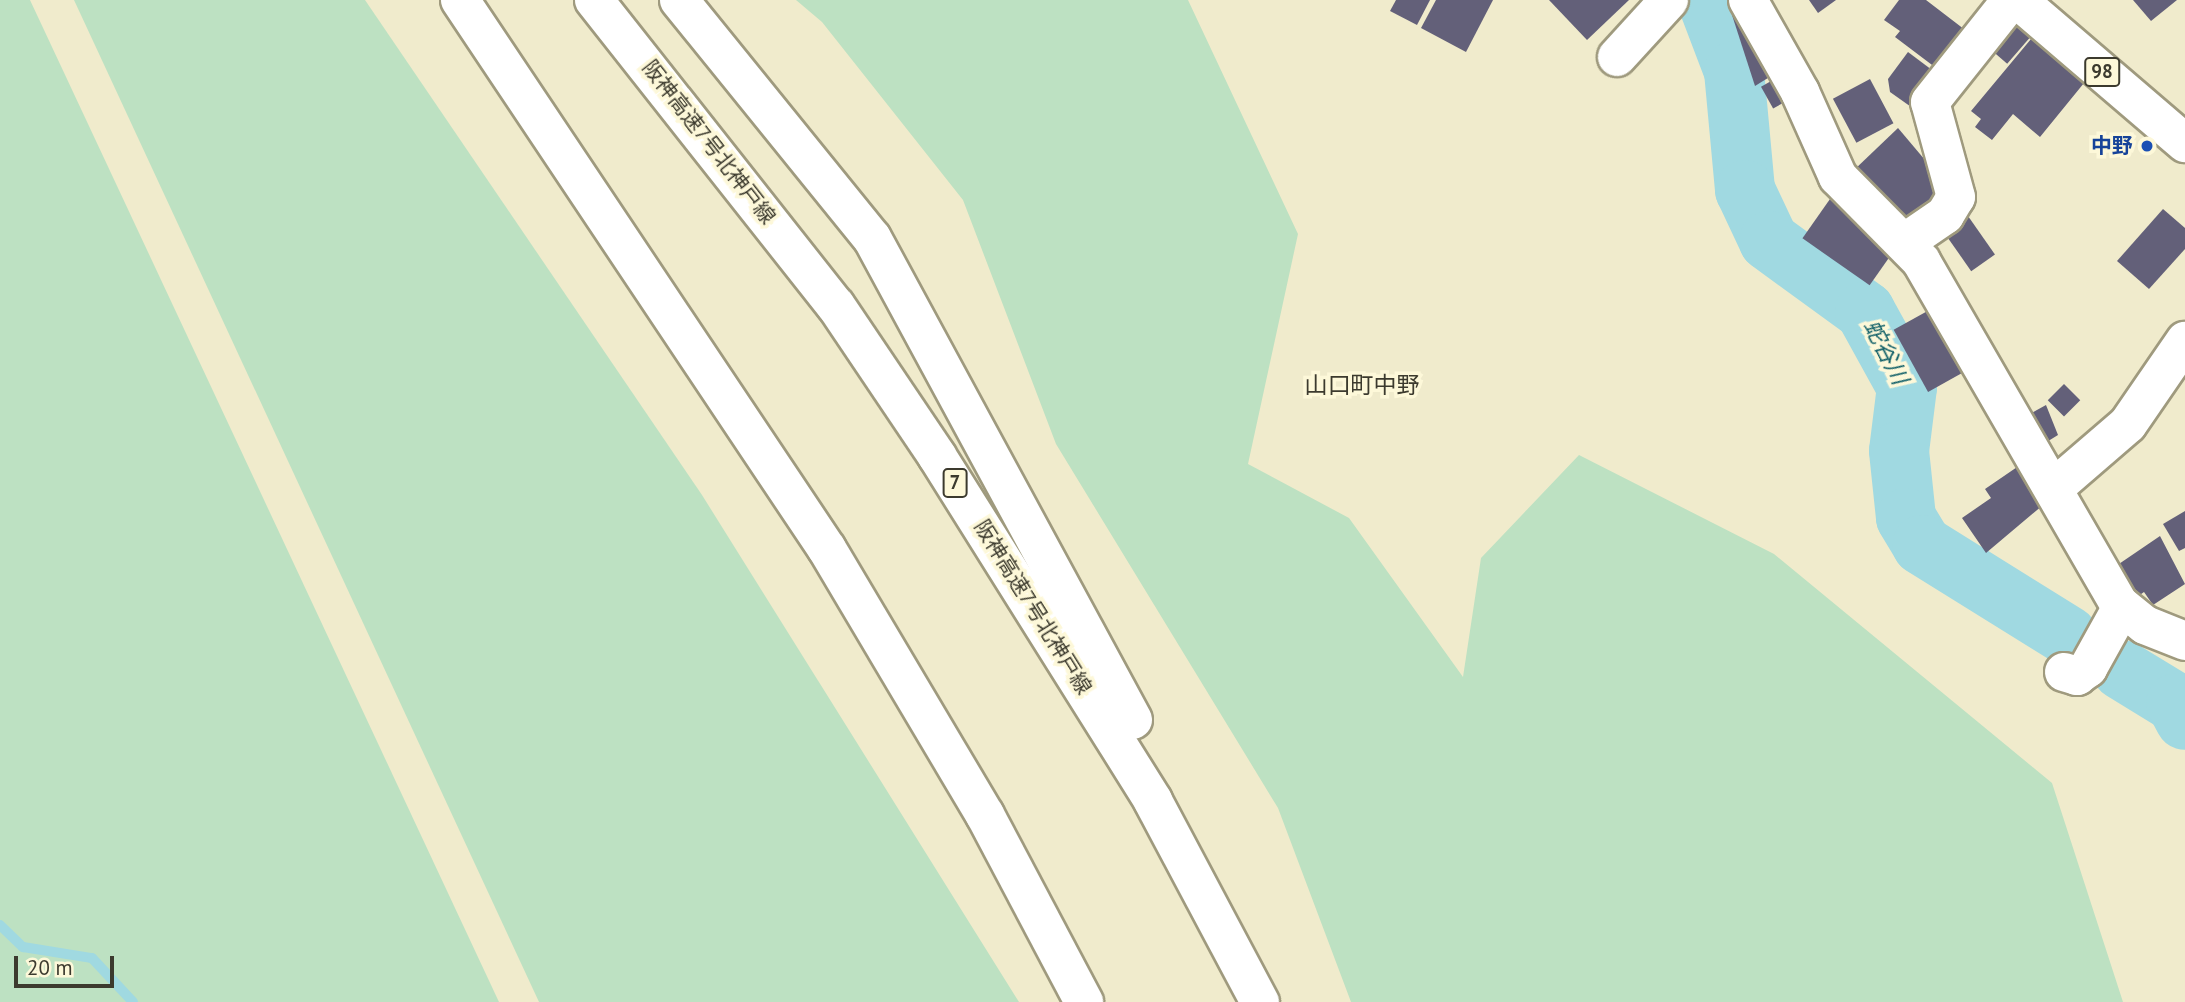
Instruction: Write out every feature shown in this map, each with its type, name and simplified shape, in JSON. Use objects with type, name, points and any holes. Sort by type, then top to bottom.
[{"type":"main road","points":[[431,0],[651,280]]},
{"type":"main road","points":[[460,0],[651,280],[876,631],[1084,1002]]},
{"type":"main road","name":"阪神高速7号北神戸線","points":[[594,0],[836,306],[937,456],[1153,801],[1260,1002]]},
{"type":"main road","points":[[679,0],[786,126],[900,284],[1187,820],[1272,1002]]},
{"type":"main road","points":[[1617,57],[1670,0]]},
{"type":"main road","points":[[1748,0],[1800,92],[1838,177],[1907,241],[2056,488],[2122,607],[2144,625],[2185,641]]},
{"type":"main road","points":[[1907,241],[1945,215],[1956,197],[1930,103],[2011,0]]},
{"type":"main road","name":"98","points":[[2018,0],[2185,143]]},
{"type":"main road","points":[[2056,488],[2128,424],[2185,341]]},
{"type":"main road","points":[[2064,672],[2077,676],[2088,668],[2122,607]]},
{"type":"green space","points":[[0,0],[30,0],[499,1002],[0,1002]]},
{"type":"green space","points":[[74,0],[365,0],[702,495],[1019,1002],[539,1002]]},
{"type":"green space","points":[[796,0],[1188,0],[1298,234],[1248,464],[1349,518],[1463,677],[1481,558],[1579,455],[1774,554],[2052,783],[2123,1002],[1351,1002],[1278,808],[1056,444],[963,200],[822,22]]},
{"type":"building","points":[[1396,0],[1430,0],[1417,25],[1390,11]]},
{"type":"building","points":[[1436,0],[1493,0],[1466,52],[1421,28]]},
{"type":"building","points":[[1549,0],[1629,0],[1587,40]]},
{"type":"building","points":[[1809,0],[1836,0],[1818,13]]},
{"type":"building","points":[[1899,0],[1926,0],[1973,36],[1944,74],[1895,37],[1900,31],[1884,20]]},
{"type":"building","points":[[2133,0],[2177,0],[2151,21]]},
{"type":"building","points":[[1745,8],[1781,70],[1755,86],[1732,15]]},
{"type":"building","points":[[2009,19],[2030,37],[2007,64],[1986,45]]},
{"type":"building","points":[[2031,39],[2084,83],[2040,137],[2013,114],[1992,140],[1975,127],[1981,119],[1971,111]]},
{"type":"building","points":[[1908,52],[1940,76],[1914,109],[1890,92],[1888,79]]},
{"type":"building","points":[[1782,75],[1794,97],[1773,109],[1761,87]]},
{"type":"building","points":[[1870,79],[1893,123],[1856,143],[1833,99]]},
{"type":"building","points":[[1898,128],[1952,192],[1904,224],[1853,171]]},
{"type":"building","points":[[1830,199],[1897,246],[1870,285],[1802,238]]},
{"type":"building","points":[[2163,209],[2185,228],[2185,249],[2149,289],[2117,261]]},
{"type":"building","points":[[1968,216],[1995,255],[1971,271],[1944,233]]},
{"type":"building","points":[[1933,308],[1967,370],[1928,392],[1894,330]]},
{"type":"building","points":[[2064,384],[2080,400],[2064,417],[2048,400]]},
{"type":"building","points":[[2046,405],[2058,435],[2045,443],[2028,415]]},
{"type":"building","points":[[2023,463],[2049,500],[1986,553],[1962,518],[1991,498],[1985,489]]},
{"type":"building","points":[[2185,511],[2185,548],[2179,551],[2163,524]]},
{"type":"building","points":[[2160,536],[2185,584],[2153,605],[2144,592],[2134,599],[2113,568]]},
{"type":"waterway","name":"蛇谷川","points":[[1707,0],[1734,71],[1745,190],[1769,241],[1865,311],[1907,387],[1899,451],[1906,518],[1922,545],[2068,636]]},
{"type":"waterway","name":"蛇谷川","points":[[2122,670],[2176,703],[2185,720]]},
{"type":"waterway","points":[[0,925],[23,947],[92,958],[133,1002]]},
{"type":"place","name":"中野","points":[[2147,146]]},
{"type":"district","name":"山口町中野","points":[[1362,385]]}]
